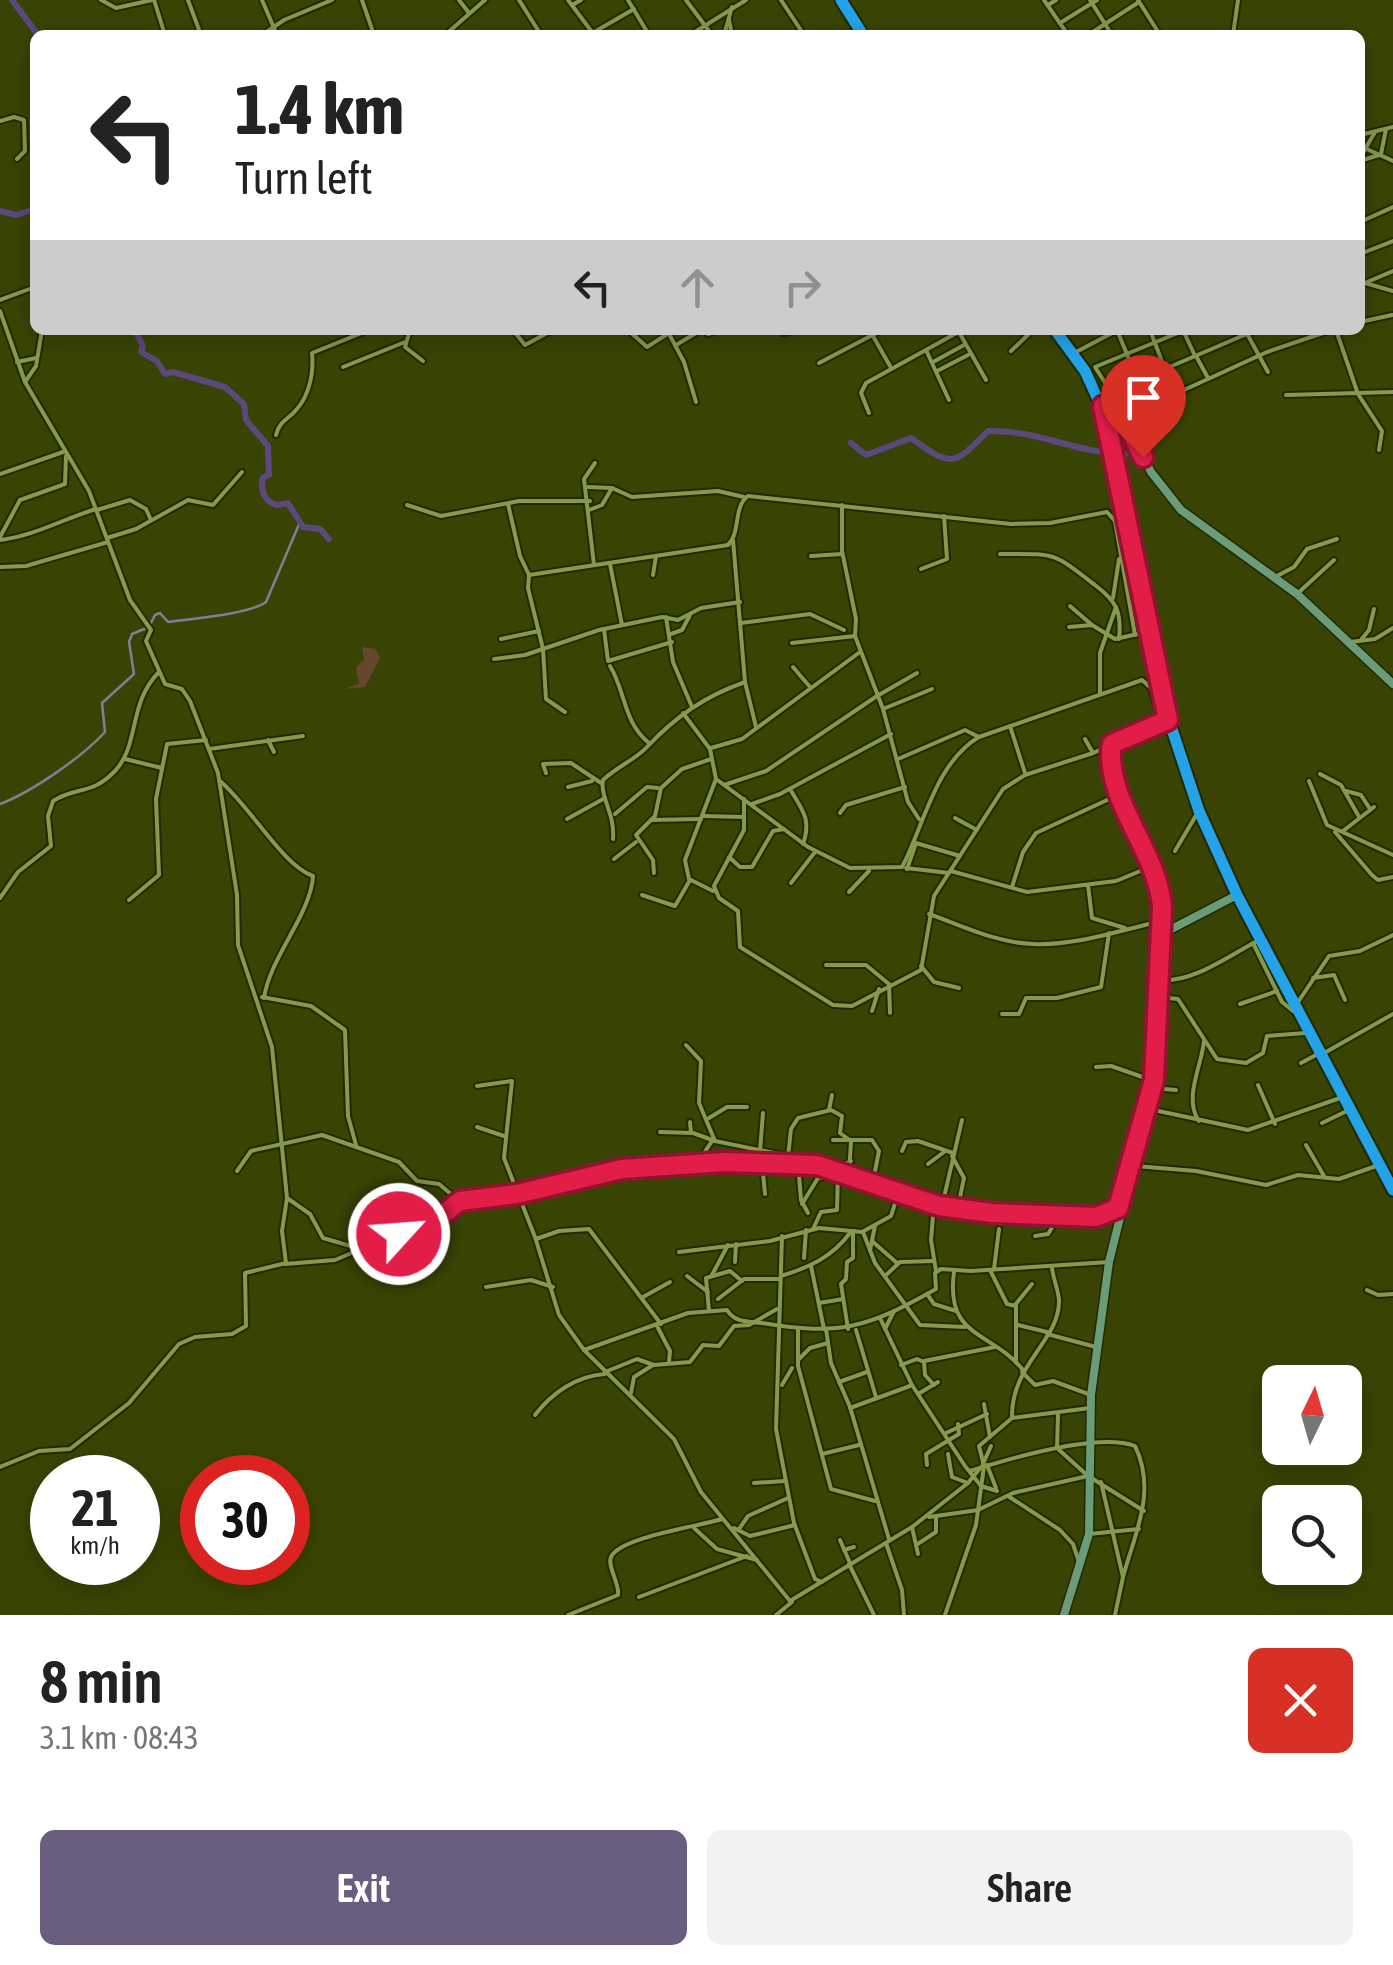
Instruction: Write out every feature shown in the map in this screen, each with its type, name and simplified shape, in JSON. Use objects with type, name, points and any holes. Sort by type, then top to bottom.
[{"type":"highway","points":[[840,0],[861,30]]},
{"type":"highway","points":[[1059,335],[1103,406],[1117,464],[1141,633],[1164,721],[1199,811],[1257,941],[1393,1190]]},
{"type":"street","points":[[101,0],[116,8],[153,0],[163,30]]},
{"type":"street","points":[[188,0],[198,30]]},
{"type":"street","points":[[262,0],[275,28]]},
{"type":"street","points":[[271,30],[284,20],[332,0]]},
{"type":"street","points":[[362,0],[372,30]]},
{"type":"street","points":[[459,0],[469,12]]},
{"type":"street","points":[[450,30],[485,0]]},
{"type":"street","points":[[518,0],[538,30]]},
{"type":"street","points":[[581,0],[570,3],[589,30]]},
{"type":"street","points":[[628,0],[647,30]]},
{"type":"street","points":[[686,0],[708,30]]},
{"type":"street","points":[[700,30],[746,0]]},
{"type":"street","points":[[781,0],[801,30]]},
{"type":"street","points":[[1056,0],[1046,3],[1065,30]]},
{"type":"street","points":[[1234,30],[1238,0]]},
{"type":"street","points":[[1060,23],[1093,1],[1109,30]]},
{"type":"street","points":[[1098,30],[1138,1],[1157,30]]},
{"type":"street","points":[[726,30],[735,4]]},
{"type":"street","points":[[599,30],[634,9]]},
{"type":"street","points":[[694,30],[696,16]]},
{"type":"street","points":[[729,20],[731,30]]},
{"type":"street","points":[[1104,30],[1106,26]]},
{"type":"street","points":[[0,121],[14,117],[24,120],[25,151],[18,159]]},
{"type":"street","points":[[1365,134],[1393,128]]},
{"type":"street","points":[[1380,155],[1386,129]]},
{"type":"street","points":[[1365,143],[1375,131]]},
{"type":"street","points":[[1365,148],[1393,161]]},
{"type":"street","points":[[1365,158],[1380,155]]},
{"type":"street","points":[[1365,220],[1393,207]]},
{"type":"street","points":[[1365,252],[1393,241]]},
{"type":"street","points":[[1365,283],[1391,273]]},
{"type":"street","points":[[1365,285],[1393,291]]},
{"type":"street","points":[[0,300],[30,289]]},
{"type":"street","points":[[0,311],[3,335],[25,382],[97,510],[130,600],[151,630],[146,642],[158,672],[165,684],[187,695],[219,780],[237,895],[238,945],[260,997],[272,1047],[287,1198],[282,1231],[285,1264]]},
{"type":"street","points":[[1365,321],[1392,315]]},
{"type":"street","points":[[25,382],[38,358],[41,335]]},
{"type":"street","points":[[341,335],[343,340]]},
{"type":"street","points":[[276,435],[280,424],[302,402],[314,370],[312,353],[356,335]]},
{"type":"street","points":[[344,367],[404,342],[408,335]]},
{"type":"street","points":[[517,335],[524,345],[543,335]]},
{"type":"street","points":[[633,335],[647,348],[664,335]]},
{"type":"street","points":[[670,335],[696,402]]},
{"type":"street","points":[[676,345],[694,335]]},
{"type":"street","points":[[869,413],[862,398],[863,387],[951,335]]},
{"type":"street","points":[[958,335],[986,380]]},
{"type":"street","points":[[1011,351],[1028,335]]},
{"type":"street","points":[[1072,354],[1108,335]]},
{"type":"street","points":[[1120,335],[1138,381]]},
{"type":"street","points":[[1152,335],[1173,395]]},
{"type":"street","points":[[1172,335],[1095,367],[1111,392],[1240,335]]},
{"type":"street","points":[[1186,335],[1208,380]]},
{"type":"street","points":[[1247,335],[1256,358],[1268,372]]},
{"type":"street","points":[[1123,415],[1320,335]]},
{"type":"street","points":[[1336,335],[1358,394],[1382,431],[1379,450]]},
{"type":"street","points":[[819,364],[873,336],[891,368]]},
{"type":"street","points":[[404,342],[422,361]]},
{"type":"street","points":[[932,362],[964,345]]},
{"type":"street","points":[[926,350],[949,400]]},
{"type":"street","points":[[936,371],[968,355]]},
{"type":"street","points":[[17,362],[38,358]]},
{"type":"street","points":[[1286,395],[1393,392]]},
{"type":"street","points":[[1103,406],[1123,415],[1151,472],[1171,500],[1298,594],[1393,684]]},
{"type":"street","points":[[0,474],[64,454]]},
{"type":"street","points":[[0,539],[20,500],[64,484],[64,454]]},
{"type":"street","points":[[594,565],[590,502],[584,477],[595,463]]},
{"type":"street","points":[[0,566],[33,564],[107,540],[188,500],[213,505],[242,472]]},
{"type":"street","points":[[588,487],[612,488],[632,497],[718,491],[744,498],[1031,524],[1107,512],[1115,521],[1119,559],[1141,633],[1104,645]]},
{"type":"street","points":[[589,510],[602,506],[612,488]]},
{"type":"street","points":[[744,498],[733,540],[745,682],[756,727]]},
{"type":"street","points":[[0,539],[29,536],[58,520],[130,500],[146,509],[151,521]]},
{"type":"street","points":[[407,505],[441,516],[508,504],[590,502]]},
{"type":"street","points":[[508,504],[520,556],[529,575],[544,648],[546,701],[565,712]]},
{"type":"street","points":[[842,504],[842,554],[857,622],[855,636],[891,734],[909,806],[919,820]]},
{"type":"street","points":[[922,569],[947,560],[944,516]]},
{"type":"street","points":[[1275,577],[1294,566],[1307,549],[1337,539]]},
{"type":"street","points":[[529,575],[733,540]]},
{"type":"street","points":[[811,556],[842,554]]},
{"type":"street","points":[[1000,554],[1061,557],[1113,598],[1117,605],[1117,639]]},
{"type":"street","points":[[654,575],[656,556]]},
{"type":"street","points":[[1113,598],[1119,559]]},
{"type":"street","points":[[1298,594],[1334,560]]},
{"type":"street","points":[[610,564],[622,625]]},
{"type":"street","points":[[494,659],[604,629],[666,617],[678,620],[701,608],[740,602]]},
{"type":"street","points":[[1100,694],[1104,645],[1117,605]]},
{"type":"street","points":[[1070,606],[1117,639]]},
{"type":"street","points":[[1361,640],[1370,630],[1374,609]]},
{"type":"street","points":[[741,623],[806,614],[844,630]]},
{"type":"street","points":[[671,634],[682,630],[690,615]]},
{"type":"street","points":[[666,617],[673,662],[692,707]]},
{"type":"street","points":[[1069,627],[1092,625]]},
{"type":"street","points":[[1350,642],[1375,639],[1393,628]]},
{"type":"street","points":[[604,629],[608,661],[672,642]]},
{"type":"street","points":[[501,640],[539,631]]},
{"type":"street","points":[[792,643],[855,636]]},
{"type":"street","points":[[710,749],[735,743],[860,652]]},
{"type":"street","points":[[610,666],[622,688],[625,712],[650,744]]},
{"type":"street","points":[[794,667],[810,687]]},
{"type":"street","points":[[0,898],[18,872],[52,846],[48,816],[53,801],[90,791],[125,758],[137,702],[158,672]]},
{"type":"street","points":[[724,785],[766,771],[917,673]]},
{"type":"street","points":[[690,880],[714,891],[738,910],[740,947],[833,1005],[852,1006],[919,972],[934,896],[999,793],[1026,775],[1101,750],[1164,721],[1145,680],[979,737],[960,754],[919,820],[904,868]]},
{"type":"street","points":[[568,787],[599,782],[692,707],[745,682]]},
{"type":"street","points":[[883,709],[932,689]]},
{"type":"street","points":[[642,895],[675,906],[690,880],[685,860],[716,779],[710,749],[683,714]]},
{"type":"street","points":[[1010,726],[1026,775]]},
{"type":"street","points":[[898,759],[965,730],[979,737]]},
{"type":"street","points":[[750,804],[790,788],[891,734]]},
{"type":"street","points":[[209,749],[303,736]]},
{"type":"street","points":[[1086,739],[1093,752]]},
{"type":"street","points":[[129,900],[159,875],[162,862],[156,799],[167,744],[206,740]]},
{"type":"street","points":[[268,740],[274,752]]},
{"type":"street","points":[[1064,1615],[1089,1534],[1094,1478],[1090,1408],[1108,1262],[1118,1208],[1154,1084],[1162,897],[1120,794],[1112,744]]},
{"type":"street","points":[[1101,750],[1111,756]]},
{"type":"street","points":[[125,758],[162,768]]},
{"type":"street","points":[[614,859],[636,842],[637,833],[651,820],[660,789],[682,769],[712,759]]},
{"type":"street","points":[[544,776],[543,764],[571,763],[599,782],[614,814],[613,840]]},
{"type":"street","points":[[1320,774],[1346,791],[1361,795],[1372,808],[1358,815],[1343,831]]},
{"type":"street","points":[[716,779],[815,852],[843,866],[950,872],[1038,892],[1127,878],[1150,867]]},
{"type":"street","points":[[219,780],[273,836],[288,864],[313,876],[309,896],[260,997]]},
{"type":"street","points":[[1309,781],[1333,830],[1372,876],[1378,880],[1393,877]]},
{"type":"street","points":[[614,814],[647,786],[660,789]]},
{"type":"street","points":[[840,813],[846,805],[905,787]]},
{"type":"street","points":[[790,788],[805,811],[808,826],[804,844]]},
{"type":"street","points":[[1346,791],[1358,815]]},
{"type":"street","points":[[1012,887],[1023,852],[1036,832],[1120,794]]},
{"type":"street","points":[[567,819],[605,798]]},
{"type":"street","points":[[714,891],[744,830],[744,800]]},
{"type":"street","points":[[1175,851],[1199,811]]},
{"type":"street","points":[[651,820],[744,817]]},
{"type":"street","points":[[955,818],[977,830]]},
{"type":"street","points":[[729,857],[740,866],[752,867],[773,831],[784,829]]},
{"type":"street","points":[[1333,830],[1393,855]]},
{"type":"street","points":[[636,842],[654,860],[654,873]]},
{"type":"street","points":[[904,868],[916,843],[960,856]]},
{"type":"street","points":[[791,883],[815,852]]},
{"type":"street","points":[[849,892],[870,868]]},
{"type":"street","points":[[1088,885],[1092,918],[1125,928]]},
{"type":"street","points":[[1160,932],[1237,895]]},
{"type":"street","points":[[929,914],[980,933],[1032,944],[1162,921]]},
{"type":"street","points":[[1002,1014],[1018,1014],[1026,998],[1057,998],[1100,986],[1110,933]]},
{"type":"street","points":[[1158,980],[1172,981],[1197,972],[1257,941],[1288,1009],[1297,1009],[1312,978],[1329,956],[1360,951],[1393,935]]},
{"type":"street","points":[[826,965],[866,965],[889,984],[890,1013]]},
{"type":"street","points":[[921,966],[934,982],[959,988]]},
{"type":"street","points":[[1312,978],[1334,976],[1346,1000]]},
{"type":"street","points":[[872,1011],[879,989]]},
{"type":"street","points":[[1240,1004],[1277,990]]},
{"type":"street","points":[[260,997],[312,1006],[344,1030],[348,1116],[356,1145]]},
{"type":"street","points":[[1158,997],[1178,999],[1215,1058],[1246,1064],[1264,1053],[1267,1036],[1309,1032]]},
{"type":"street","points":[[1300,1063],[1393,1014]]},
{"type":"street","points":[[1199,1121],[1194,1114],[1193,1093],[1204,1041]]},
{"type":"street","points":[[686,1045],[701,1061],[699,1103],[709,1118],[714,1141],[696,1165]]},
{"type":"street","points":[[1096,1067],[1111,1066],[1176,1090]]},
{"type":"street","points":[[477,1086],[512,1081],[504,1158],[536,1240],[559,1316],[584,1350],[674,1438],[700,1492],[722,1520],[750,1536],[795,1525]]},
{"type":"street","points":[[1258,1085],[1275,1124]]},
{"type":"street","points":[[829,1110],[832,1095]]},
{"type":"street","points":[[1149,1109],[1240,1130],[1275,1124],[1343,1097]]},
{"type":"street","points":[[709,1118],[726,1106],[747,1107]]},
{"type":"street","points":[[808,1212],[802,1204],[792,1161],[791,1128],[798,1118],[829,1110],[842,1116],[840,1133],[849,1138]]},
{"type":"street","points":[[1322,1122],[1349,1110]]},
{"type":"street","points":[[760,1151],[763,1114]]},
{"type":"street","points":[[942,1206],[950,1153],[962,1120]]},
{"type":"street","points":[[690,1122],[691,1133]]},
{"type":"street","points":[[476,1127],[506,1136]]},
{"type":"street","points":[[660,1132],[691,1133],[760,1151],[873,1181],[942,1206],[1096,1217],[1118,1208]]},
{"type":"street","points":[[237,1171],[250,1151],[318,1134],[400,1162],[415,1180],[439,1184],[460,1201]]},
{"type":"street","points":[[849,1138],[849,1175]]},
{"type":"street","points":[[832,1140],[868,1138],[879,1148],[873,1181]]},
{"type":"street","points":[[902,1151],[910,1140],[950,1153],[964,1178],[958,1208]]},
{"type":"street","points":[[1306,1144],[1318,1171],[1328,1178]]},
{"type":"street","points":[[928,1164],[950,1153]]},
{"type":"street","points":[[0,1467],[39,1451],[70,1450],[128,1404],[179,1344],[240,1330],[248,1320],[245,1272],[332,1260],[394,1235],[423,1230],[460,1201],[517,1194],[608,1171],[792,1161]]},
{"type":"street","points":[[802,1204],[818,1178],[837,1172],[851,1161]]},
{"type":"street","points":[[762,1162],[764,1194]]},
{"type":"street","points":[[1130,1166],[1196,1171],[1258,1185],[1298,1175],[1339,1179],[1379,1165]]},
{"type":"street","points":[[804,1258],[810,1229],[820,1212],[837,1210],[837,1172]]},
{"type":"street","points":[[679,1252],[810,1229],[862,1232],[891,1216],[899,1191]]},
{"type":"street","points":[[287,1198],[310,1214],[326,1240],[362,1250]]},
{"type":"street","points":[[584,1350],[688,1312],[728,1310],[733,1319],[798,1330],[848,1330],[880,1318],[937,1288],[934,1204]]},
{"type":"street","points":[[1035,1236],[1050,1232],[1056,1221],[1070,1215]]},
{"type":"street","points":[[870,1250],[875,1226]]},
{"type":"street","points":[[999,1228],[992,1269],[1008,1304],[1015,1305]]},
{"type":"street","points":[[536,1240],[559,1231],[589,1229],[644,1297],[671,1352],[669,1363]]},
{"type":"street","points":[[718,1298],[742,1281],[781,1277],[811,1266],[840,1249],[852,1231]]},
{"type":"street","points":[[848,1330],[841,1284],[846,1280],[847,1262],[853,1258],[852,1231]]},
{"type":"street","points":[[862,1232],[884,1277],[920,1326],[965,1327]]},
{"type":"street","points":[[782,1236],[776,1428],[795,1525],[815,1579],[822,1582]]},
{"type":"street","points":[[872,1241],[897,1263]]},
{"type":"street","points":[[735,1262],[736,1244]]},
{"type":"street","points":[[712,1275],[728,1245]]},
{"type":"street","points":[[884,1277],[897,1263],[934,1261]]},
{"type":"street","points":[[936,1271],[1052,1268],[1108,1262]]},
{"type":"street","points":[[811,1266],[838,1382],[850,1408],[902,1590],[904,1615]]},
{"type":"street","points":[[1012,1418],[1013,1393],[1022,1371],[1048,1334],[1059,1303],[1052,1268]]},
{"type":"street","points":[[954,1270],[956,1311],[965,1327],[1016,1362],[1035,1386],[1052,1381],[1091,1396]]},
{"type":"street","points":[[708,1313],[706,1279],[730,1271],[742,1281]]},
{"type":"street","points":[[687,1276],[708,1292]]},
{"type":"street","points":[[486,1287],[531,1280],[552,1286]]},
{"type":"street","points":[[644,1297],[670,1282]]},
{"type":"street","points":[[1016,1362],[1015,1305],[1032,1284]]},
{"type":"street","points":[[1367,1290],[1376,1295],[1393,1294]]},
{"type":"street","points":[[927,1294],[934,1304],[956,1311]]},
{"type":"street","points":[[819,1303],[844,1298]]},
{"type":"street","points":[[534,1416],[551,1395],[587,1377],[635,1360],[654,1365],[690,1362],[703,1345],[720,1346],[734,1326],[753,1323],[777,1309]]},
{"type":"street","points":[[884,1329],[894,1310]]},
{"type":"street","points":[[880,1318],[912,1385],[981,1486],[1006,1495],[1070,1540],[1080,1565]]},
{"type":"street","points":[[1018,1325],[1096,1347]]},
{"type":"street","points":[[855,1328],[876,1397]]},
{"type":"street","points":[[798,1330],[796,1365],[832,1491],[878,1502]]},
{"type":"street","points":[[780,1389],[806,1350],[828,1342]]},
{"type":"street","points":[[900,1365],[916,1359],[924,1362],[995,1348]]},
{"type":"street","points":[[918,1394],[936,1384],[925,1376],[924,1362]]},
{"type":"street","points":[[631,1393],[634,1377],[654,1365]]},
{"type":"street","points":[[780,1374],[796,1365]]},
{"type":"street","points":[[838,1382],[867,1372]]},
{"type":"street","points":[[850,1408],[912,1385]]},
{"type":"street","points":[[984,1404],[990,1436]]},
{"type":"street","points":[[998,1491],[984,1466],[979,1446],[990,1436],[1012,1418],[1090,1408]]},
{"type":"street","points":[[946,1434],[958,1424],[987,1414]]},
{"type":"street","points":[[1058,1415],[1058,1448]]},
{"type":"street","points":[[926,1465],[926,1454],[940,1442],[960,1434],[958,1424]]},
{"type":"street","points":[[970,1470],[1092,1443],[1135,1446],[1144,1474],[1144,1511],[1115,1615]]},
{"type":"street","points":[[822,1454],[859,1445]]},
{"type":"street","points":[[945,1615],[951,1591],[966,1565],[991,1446]]},
{"type":"street","points":[[1058,1448],[1144,1511]]},
{"type":"street","points":[[948,1454],[952,1478],[968,1483]]},
{"type":"street","points":[[776,1615],[925,1518],[984,1466]]},
{"type":"street","points":[[925,1518],[978,1510],[1006,1495],[1094,1478]]},
{"type":"street","points":[[1094,1478],[1123,1576]]},
{"type":"street","points":[[754,1483],[785,1480]]},
{"type":"street","points":[[736,1528],[748,1516],[788,1498]]},
{"type":"street","points":[[916,1545],[936,1532],[936,1517]]},
{"type":"street","points":[[568,1615],[618,1594],[611,1562],[615,1553],[658,1533],[722,1520]]},
{"type":"street","points":[[912,1527],[918,1554]]},
{"type":"street","points":[[694,1528],[716,1549],[757,1560]]},
{"type":"street","points":[[736,1528],[792,1602]]},
{"type":"street","points":[[1089,1534],[1140,1529]]},
{"type":"street","points":[[840,1540],[874,1615]]},
{"type":"street","points":[[844,1550],[854,1547]]},
{"type":"street","points":[[638,1597],[747,1556]]},
{"type":"shaded area","points":[[362,647],[375,649],[380,658],[365,687],[344,689],[359,684],[356,667],[364,660]]},
{"type":"waterway","points":[[12,0],[34,30]]},
{"type":"waterway","points":[[0,211],[16,215],[30,211]]},
{"type":"waterway","points":[[138,335],[143,346],[141,352],[157,361],[165,374],[173,372],[225,387],[244,404],[246,420],[268,446],[269,475],[262,482],[266,498],[277,505],[288,503],[303,527],[320,529],[329,539]]},
{"type":"waterway","points":[[851,443],[866,455],[911,438],[935,454],[951,459],[967,451],[988,431],[1125,454]]},
{"type":"waterway","points":[[0,804],[56,773],[105,732],[102,703],[134,674],[129,642],[132,634],[149,627],[155,615],[160,613],[168,622],[234,613],[266,602],[300,522]]},
{"type":"route","points":[[399,1234],[423,1230],[460,1201],[500,1193],[517,1194],[561,1180],[622,1169],[712,1162],[817,1165],[939,1206],[992,1213],[1096,1217],[1118,1208],[1145,1122],[1157,1060],[1162,897],[1120,794],[1111,750],[1112,744],[1168,720],[1103,406],[1123,415],[1143,457]]}]
